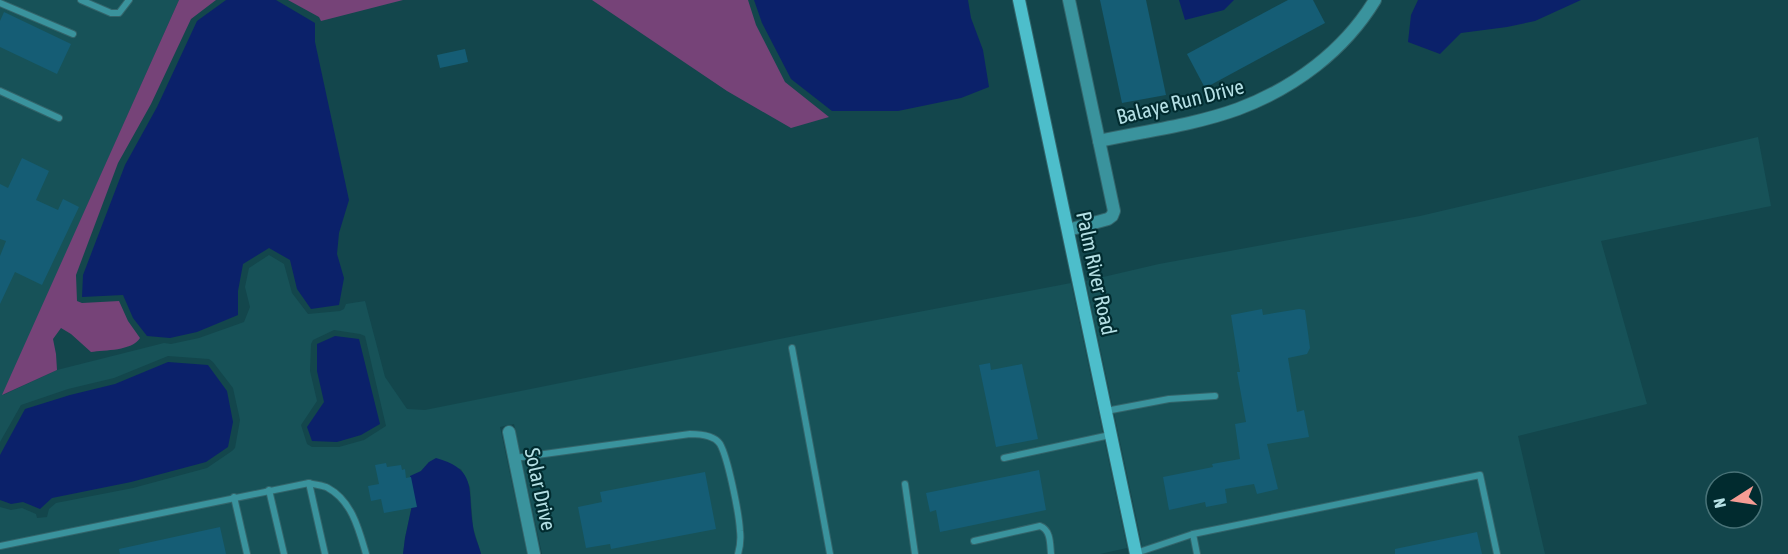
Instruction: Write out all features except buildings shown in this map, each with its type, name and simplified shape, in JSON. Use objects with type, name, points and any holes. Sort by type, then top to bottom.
[{"type":"street","name":"Palm River Road","points":[[1019,0],[1134,554]]},
{"type":"street","points":[[1068,0],[1114,211],[1108,219],[1068,230]]},
{"type":"street","name":"Balaye Run Drive","points":[[1099,141],[1201,120],[1236,110],[1270,96],[1321,63],[1347,38],[1376,0]]},
{"type":"street","name":"Solar Drive","points":[[508,432],[534,554]]},
{"type":"lane","points":[[81,0],[111,13],[119,13],[129,0]]},
{"type":"lane","points":[[0,3],[73,34]]},
{"type":"lane","points":[[0,91],[59,117]]},
{"type":"lane","points":[[792,348],[830,554]]},
{"type":"lane","points":[[1106,411],[1169,399],[1215,396]]},
{"type":"lane","points":[[514,458],[690,434],[711,437],[719,443],[728,470],[740,531],[738,554]]},
{"type":"lane","points":[[1004,458],[1111,435]]},
{"type":"lane","points":[[1134,554],[1193,534],[1480,476],[1497,554]]},
{"type":"lane","points":[[309,483],[325,554]]},
{"type":"lane","points":[[0,546],[309,483],[326,487],[339,496],[350,510],[366,554]]},
{"type":"lane","points":[[905,484],[915,554]]},
{"type":"lane","points":[[269,490],[284,554]]},
{"type":"lane","points":[[234,498],[247,554]]},
{"type":"lane","points":[[974,541],[1040,526],[1048,531],[1052,554]]},
{"type":"lane","points":[[1193,534],[1197,554]]},
{"type":"shaded area","points":[[0,0],[179,0],[3,395],[57,370],[164,343],[171,344],[199,338],[244,322],[250,307],[245,287],[249,268],[269,255],[284,264],[292,293],[308,314],[340,311],[346,304],[365,301],[385,377],[407,409],[425,410],[1071,283],[1127,548],[1100,554],[542,554],[514,424],[500,427],[527,554],[481,554],[473,527],[470,487],[461,469],[429,462],[421,471],[403,554],[0,554],[0,507],[11,510],[22,508],[36,514],[37,518],[47,517],[49,509],[56,503],[133,488],[207,468],[235,448],[240,420],[233,388],[213,362],[209,359],[168,356],[114,378],[68,389],[21,405],[0,442]],"holes":[[[334,330],[365,336],[386,426],[364,440],[339,447],[312,447],[307,444],[301,425],[317,401],[310,371],[311,344],[313,340]]]},
{"type":"shaded area","points":[[179,0],[216,0],[191,19],[151,104],[118,163],[76,275],[77,301],[82,303],[119,301],[128,321],[140,338],[125,348],[91,352],[61,328],[53,339],[57,370],[2,395]]},
{"type":"shaded area","points":[[226,0],[276,0],[315,23],[315,42],[349,200],[339,233],[337,254],[344,278],[339,305],[311,309],[297,289],[290,260],[269,248],[243,264],[238,291],[238,315],[197,332],[170,338],[147,336],[133,318],[123,295],[82,297],[83,275],[125,165],[157,107],[197,21]]},
{"type":"shaded area","points":[[288,0],[403,0],[321,21],[319,17]]},
{"type":"shaded area","points":[[592,0],[748,0],[756,25],[785,82],[829,117],[791,128],[727,91]]},
{"type":"shaded area","points":[[754,0],[968,0],[971,18],[983,50],[989,87],[961,98],[898,111],[832,111],[791,79],[762,23]]},
{"type":"shaded area","points":[[1179,0],[1234,0],[1224,10],[1185,20]]},
{"type":"shaded area","points":[[1418,0],[1581,0],[1535,21],[1461,33],[1440,54],[1408,42],[1411,15]]},
{"type":"shaded area","points":[[1758,137],[1771,206],[1601,241],[1647,404],[1518,436],[1545,554],[1144,554],[1086,281],[1159,264],[1420,216]]},
{"type":"shaded area","points":[[335,336],[359,339],[380,424],[361,435],[337,442],[312,441],[307,427],[324,402],[317,371],[317,344]]},
{"type":"shaded area","points":[[168,362],[208,365],[227,391],[233,422],[228,447],[206,462],[131,482],[52,498],[40,509],[23,502],[11,504],[0,500],[0,455],[25,409],[115,384]]},
{"type":"shaded area","points":[[436,458],[450,463],[465,476],[470,492],[474,530],[481,554],[403,554],[414,496],[410,476],[421,471]]}]
